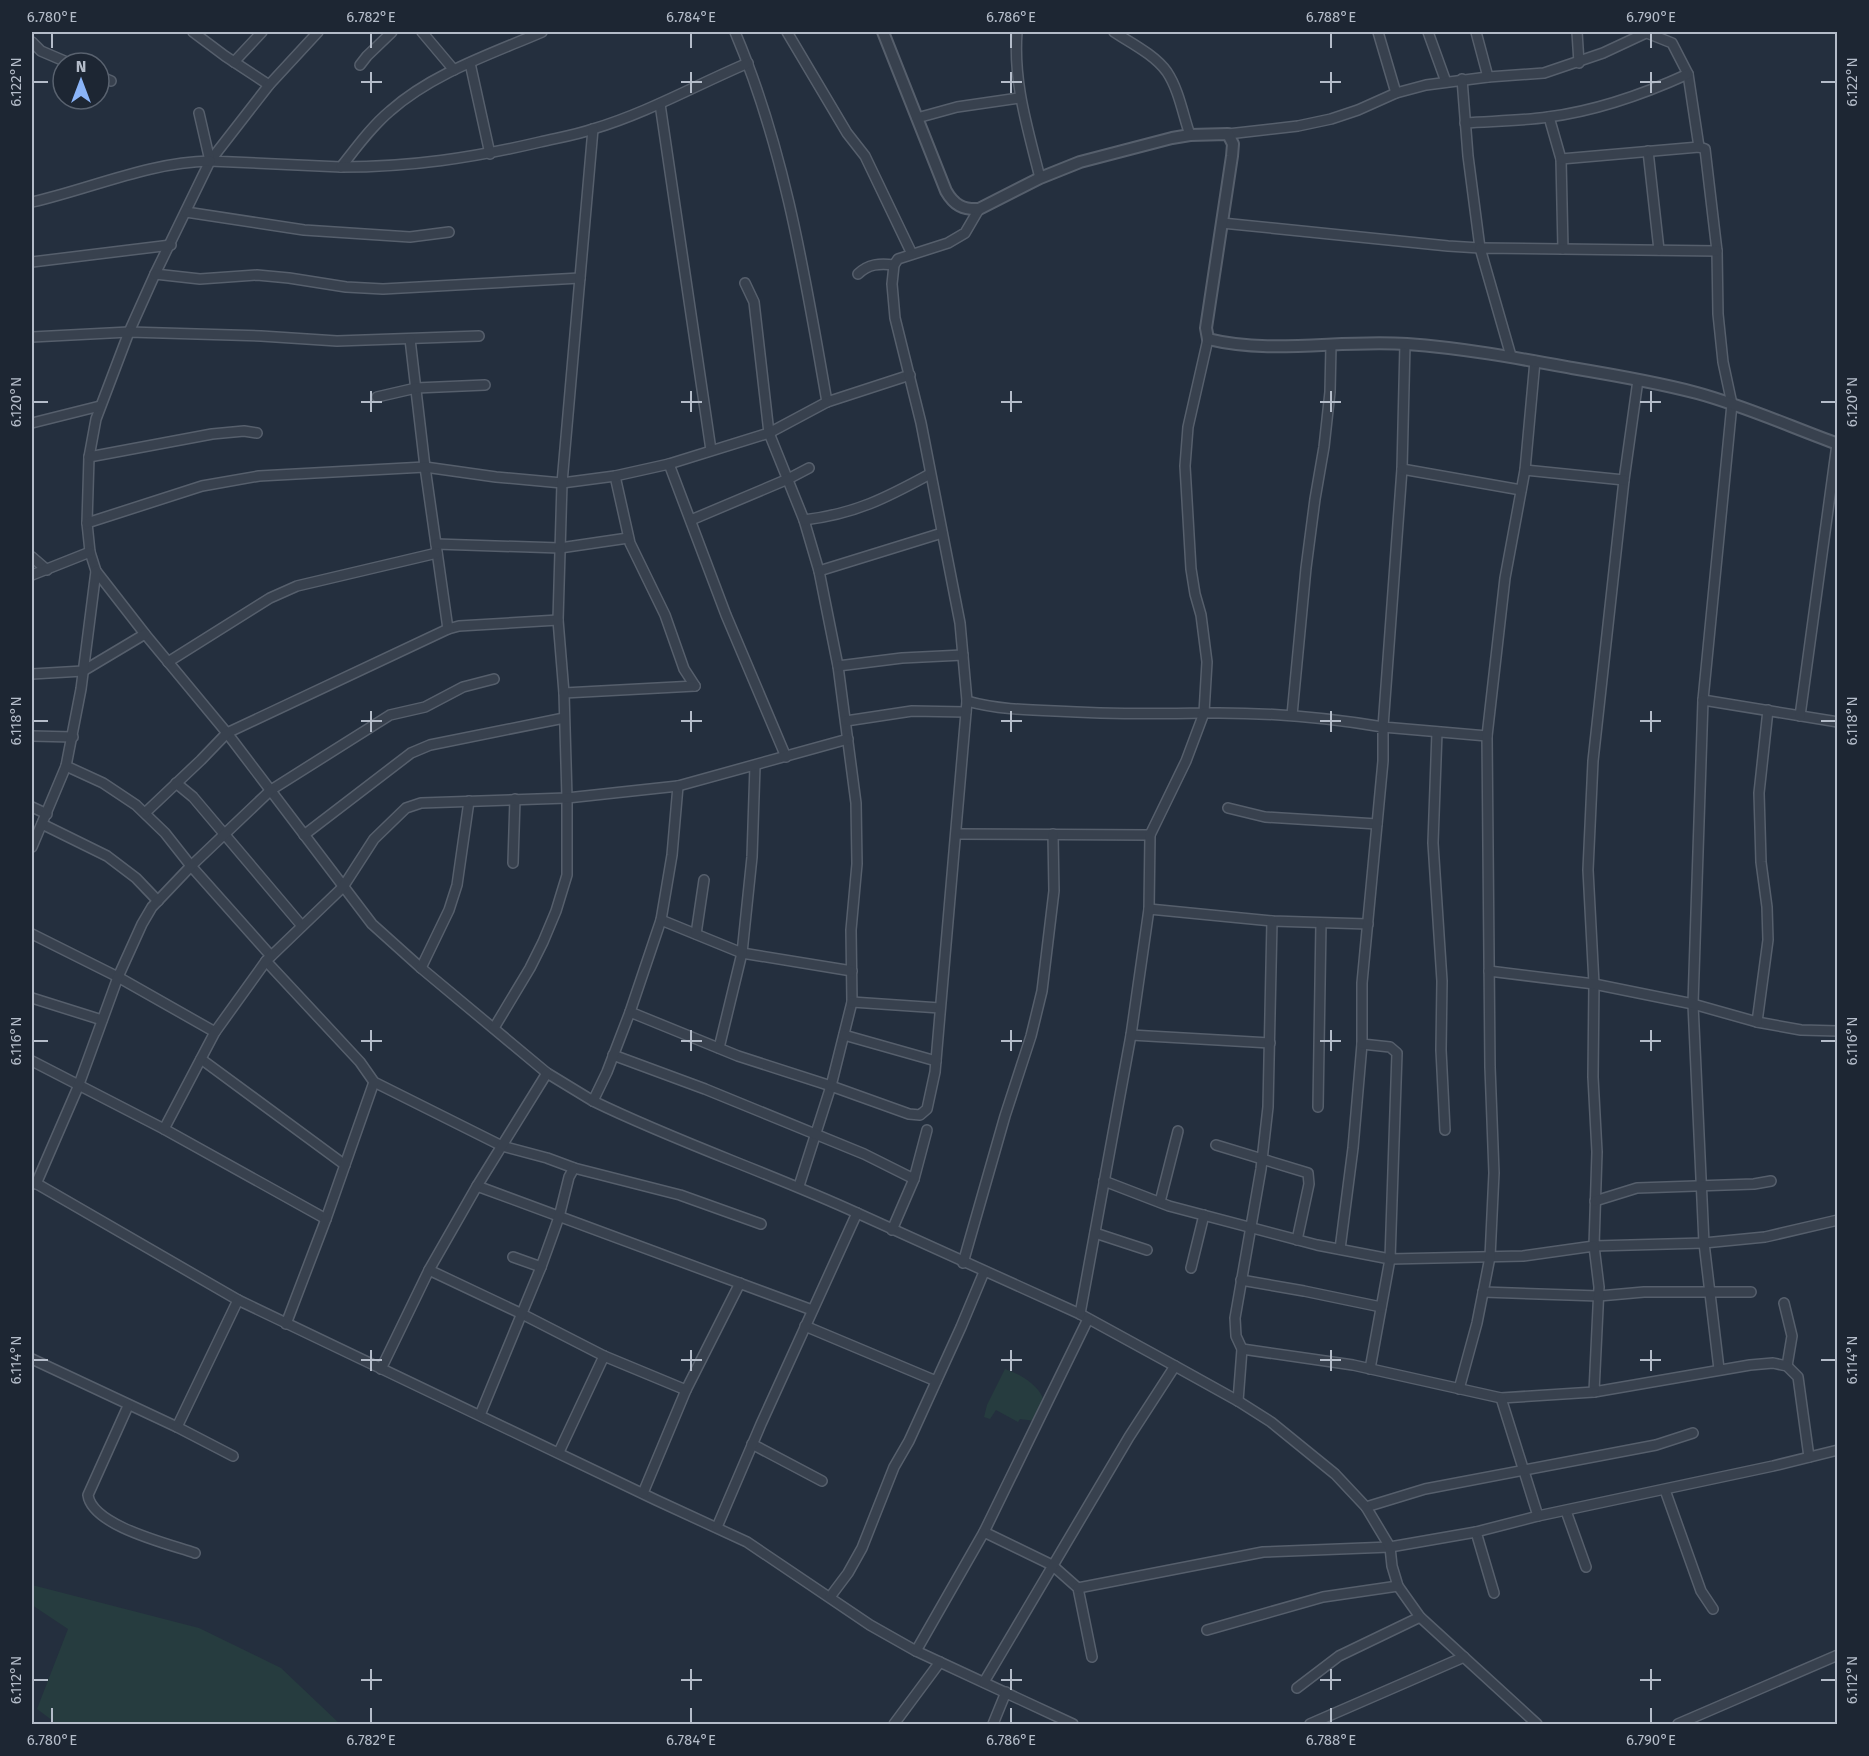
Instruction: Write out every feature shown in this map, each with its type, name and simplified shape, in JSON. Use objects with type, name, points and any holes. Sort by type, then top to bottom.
[{"type":"street","points":[[193,32],[269,85]]},
{"type":"street","points":[[234,62],[262,32]]},
{"type":"street","points":[[318,32],[269,85],[210,161],[171,245],[154,274],[129,332],[100,406],[89,457],[87,523],[90,552],[96,571],[271,790],[372,924],[547,1073],[592,1101],[633,1121],[799,1186],[1084,1317],[1238,1401],[1271,1422],[1335,1474],[1366,1507],[1390,1547],[1392,1566],[1398,1586],[1420,1617],[1533,1723]]},
{"type":"street","points":[[360,65],[392,32]]},
{"type":"street","points":[[422,32],[454,70]]},
{"type":"street","points":[[341,167],[390,110],[424,86],[454,70],[542,32]]},
{"type":"street","points":[[735,32],[748,63],[781,165],[827,402]]},
{"type":"street","points":[[787,32],[847,134],[865,156],[912,254]]},
{"type":"street","points":[[883,32],[950,199],[968,210],[979,208],[1040,178],[1080,162],[1190,135],[1228,134],[1298,126],[1331,119],[1396,93],[1446,82],[1488,76],[1544,73],[1578,63],[1647,32],[1672,44],[1688,74],[1699,147]]},
{"type":"street","points":[[1017,32],[1020,98],[1040,178]]},
{"type":"street","points":[[1114,32],[1154,59],[1166,71],[1190,135]]},
{"type":"street","points":[[1378,32],[1396,93]]},
{"type":"street","points":[[1428,32],[1446,82]]},
{"type":"street","points":[[1476,32],[1488,76]]},
{"type":"street","points":[[1577,32],[1578,63]]},
{"type":"street","points":[[32,42],[41,51],[51,55]]},
{"type":"street","points":[[470,63],[490,154]]},
{"type":"street","points":[[32,202],[174,164],[210,161],[384,167],[490,154],[593,129],[660,104],[748,63]]},
{"type":"street","points":[[1465,123],[1549,117],[1610,104],[1657,88],[1688,74]]},
{"type":"street","points":[[1462,80],[1480,248],[1511,356]]},
{"type":"street","points":[[917,118],[957,107],[1020,98]]},
{"type":"street","points":[[660,104],[711,450]]},
{"type":"street","points":[[199,113],[210,161]]},
{"type":"street","points":[[1549,117],[1561,159],[1563,249]]},
{"type":"street","points":[[494,1028],[530,969],[556,911],[567,875],[564,693],[558,620],[562,483],[593,129]]},
{"type":"street","points":[[916,1651],[984,1532],[1084,1317],[1095,1233],[1131,1035],[1149,909],[1150,835],[1186,761],[1204,713],[1207,662],[1201,615],[1191,569],[1185,466],[1188,427],[1208,339],[1206,328],[1232,156],[1233,144],[1228,134]]},
{"type":"street","points":[[1561,159],[1699,147],[1705,149],[1707,154],[1718,251],[1718,314],[1723,362],[1732,404],[1703,700],[1693,1004],[1704,1243],[1719,1370]]},
{"type":"street","points":[[1648,151],[1659,250]]},
{"type":"street","points":[[630,1012],[719,1048],[909,1114],[920,1115],[927,1109],[936,1061],[967,701],[960,623],[910,375],[895,318],[892,284],[894,265],[898,259],[948,243],[965,233],[979,208]]},
{"type":"street","points":[[186,212],[304,230],[410,237],[449,232]]},
{"type":"street","points":[[1222,223],[1480,248],[1718,251]]},
{"type":"street","points":[[32,262],[171,245]]},
{"type":"street","points":[[858,274],[864,268],[882,263],[894,265]]},
{"type":"street","points":[[154,274],[200,279],[256,275],[346,287],[383,289],[580,278]]},
{"type":"street","points":[[745,284],[754,302],[769,433],[804,520],[819,571],[838,666],[856,803],[856,864],[851,930],[852,1002],[831,1086],[799,1186]]},
{"type":"street","points":[[32,337],[129,332],[338,341],[479,336]]},
{"type":"street","points":[[410,339],[448,629]]},
{"type":"street","points":[[1208,339],[1249,345],[1405,344],[1511,356],[1697,393],[1837,444],[1800,716]]},
{"type":"street","points":[[1340,1249],[1353,1148],[1362,1044],[1362,983],[1383,761],[1383,727],[1402,469],[1405,344]]},
{"type":"street","points":[[1292,715],[1306,568],[1330,392],[1331,345]]},
{"type":"street","points":[[1459,1389],[1477,1323],[1490,1257],[1494,1173],[1490,1067],[1487,736],[1500,607],[1525,470],[1536,361]]},
{"type":"street","points":[[87,523],[202,486],[260,476],[425,467],[562,483],[615,476],[669,464],[769,433],[827,402],[910,375]]},
{"type":"street","points":[[1594,1392],[1599,1296],[1594,1246],[1597,1152],[1593,1077],[1594,984],[1588,870],[1593,761],[1624,480],[1638,380]]},
{"type":"street","points":[[377,397],[416,388],[485,385]]},
{"type":"street","points":[[32,423],[100,406]]},
{"type":"street","points":[[89,457],[212,434],[244,431],[257,433]]},
{"type":"street","points":[[669,464],[726,615],[786,757]]},
{"type":"street","points":[[691,520],[788,480],[809,468]]},
{"type":"street","points":[[1402,469],[1521,490]]},
{"type":"street","points":[[1525,470],[1624,480]]},
{"type":"street","points":[[804,520],[832,517],[858,510],[930,474]]},
{"type":"street","points":[[564,693],[695,686],[684,669],[665,615],[628,538],[615,476]]},
{"type":"street","points":[[819,571],[942,533]]},
{"type":"street","points":[[168,662],[270,598],[297,586],[437,549],[560,548],[628,538]]},
{"type":"street","points":[[32,575],[90,552]]},
{"type":"street","points":[[32,557],[47,570]]},
{"type":"street","points":[[32,847],[66,766],[83,671],[96,571]]},
{"type":"street","points":[[145,813],[226,733],[448,629],[459,626],[558,620]]},
{"type":"street","points":[[32,674],[83,671],[145,634]]},
{"type":"street","points":[[838,666],[902,658],[963,655]]},
{"type":"street","points":[[494,679],[463,687],[425,707],[390,716],[271,790],[191,866],[158,901],[142,924],[118,977],[78,1087],[34,1182],[238,1300],[747,1542],[870,1625],[916,1651],[1073,1725]]},
{"type":"street","points":[[1703,700],[1838,722]]},
{"type":"street","points":[[967,701],[1023,710],[1089,713],[1250,712],[1487,736]]},
{"type":"street","points":[[846,721],[912,711],[966,712]]},
{"type":"street","points":[[1757,1023],[1768,940],[1767,907],[1761,862],[1759,793],[1768,711]]},
{"type":"street","points":[[304,835],[411,753],[430,745],[564,718]]},
{"type":"street","points":[[1437,732],[1433,843],[1442,981],[1441,1050],[1445,1130]]},
{"type":"street","points":[[32,736],[72,737]]},
{"type":"street","points":[[164,1129],[215,1032],[268,959],[343,887],[374,839],[406,808],[421,803],[567,798],[678,786],[848,739]]},
{"type":"street","points":[[66,766],[103,783],[136,805],[165,833],[268,959],[360,1062],[374,1082],[502,1146],[574,1168],[680,1195],[761,1224]]},
{"type":"street","points":[[719,1048],[742,953],[752,857],[755,766]]},
{"type":"street","points":[[176,783],[193,797],[302,926]]},
{"type":"street","points":[[592,1101],[614,1055],[661,920],[672,855],[678,786]]},
{"type":"street","points":[[513,863],[515,800]]},
{"type":"street","points":[[421,968],[449,910],[457,885],[469,801]]},
{"type":"street","points":[[32,807],[47,814]]},
{"type":"street","points":[[1228,808],[1265,817],[1377,824]]},
{"type":"street","points":[[42,824],[107,856],[136,878],[158,901]]},
{"type":"street","points":[[956,834],[1150,835]]},
{"type":"street","points":[[963,1263],[1005,1116],[1031,1036],[1042,991],[1054,891],[1053,834]]},
{"type":"street","points":[[696,934],[704,880]]},
{"type":"street","points":[[1149,909],[1272,921],[1368,924]]},
{"type":"street","points":[[661,920],[742,953],[852,971]]},
{"type":"street","points":[[1238,1401],[1242,1348],[1236,1336],[1235,1318],[1263,1158],[1268,1107],[1272,921]]},
{"type":"street","points":[[1318,1107],[1321,923]]},
{"type":"street","points":[[32,934],[118,977],[215,1032]]},
{"type":"street","points":[[1489,971],[1594,984],[1693,1004],[1757,1023],[1838,1031]]},
{"type":"street","points":[[32,998],[102,1020]]},
{"type":"street","points":[[852,1002],[940,1008]]},
{"type":"street","points":[[844,1035],[936,1061]]},
{"type":"street","points":[[1131,1035],[1270,1043]]},
{"type":"street","points":[[1362,1044],[1390,1047],[1396,1053],[1390,1259],[1370,1369]]},
{"type":"street","points":[[614,1055],[705,1089],[815,1136],[864,1154],[914,1179]]},
{"type":"street","points":[[201,1059],[345,1166]]},
{"type":"street","points":[[32,1061],[78,1087],[164,1129],[326,1219]]},
{"type":"street","points":[[381,1369],[429,1270],[477,1186],[547,1073]]},
{"type":"street","points":[[286,1324],[374,1082]]},
{"type":"street","points":[[892,1230],[914,1179],[927,1130]]},
{"type":"street","points":[[1160,1202],[1178,1131]]},
{"type":"street","points":[[1216,1145],[1308,1173],[1309,1184],[1297,1240]]},
{"type":"street","points":[[480,1415],[541,1267],[574,1168]]},
{"type":"street","points":[[1104,1181],[1160,1202],[1204,1215],[1297,1240],[1390,1259],[1523,1256],[1594,1246],[1704,1243],[1765,1237],[1838,1220]]},
{"type":"street","points":[[1595,1201],[1637,1188],[1702,1187],[1771,1181]]},
{"type":"street","points":[[477,1186],[812,1310]]},
{"type":"street","points":[[717,1527],[752,1444],[857,1213]]},
{"type":"street","points":[[1191,1268],[1204,1215]]},
{"type":"street","points":[[1095,1233],[1147,1250]]},
{"type":"street","points":[[513,1257],[541,1267]]},
{"type":"street","points":[[429,1270],[604,1356],[686,1390]]},
{"type":"street","points":[[830,1597],[848,1573],[862,1548],[894,1467],[936,1381],[984,1272]]},
{"type":"street","points":[[1241,1280],[1381,1308]]},
{"type":"street","points":[[643,1493],[686,1390],[740,1283]]},
{"type":"street","points":[[1483,1293],[1599,1296],[1644,1293],[1751,1292]]},
{"type":"street","points":[[177,1427],[238,1300]]},
{"type":"street","points":[[1784,1303],[1792,1336],[1787,1366]]},
{"type":"street","points":[[805,1326],[936,1381]]},
{"type":"street","points":[[1242,1348],[1370,1369],[1501,1398],[1594,1392],[1773,1363],[1787,1366],[1798,1377],[1809,1457]]},
{"type":"street","points":[[559,1452],[604,1356]]},
{"type":"street","points":[[32,1359],[233,1456]]},
{"type":"street","points":[[984,1682],[1129,1437],[1175,1366]]},
{"type":"street","points":[[1501,1398],[1538,1516]]},
{"type":"street","points":[[129,1406],[88,1495],[89,1500],[93,1507],[115,1525],[195,1553]]},
{"type":"street","points":[[1366,1507],[1425,1489],[1656,1445],[1693,1433]]},
{"type":"street","points":[[752,1444],[822,1480]]},
{"type":"street","points":[[1077,1588],[1263,1552],[1390,1547],[1476,1532],[1538,1516],[1665,1490],[1838,1450]]},
{"type":"street","points":[[1665,1490],[1701,1591],[1713,1609]]},
{"type":"street","points":[[1566,1510],[1586,1567]]},
{"type":"street","points":[[984,1532],[1052,1565],[1077,1588],[1092,1657]]},
{"type":"street","points":[[1476,1532],[1494,1593]]},
{"type":"street","points":[[1207,1630],[1323,1598],[1398,1586]]},
{"type":"street","points":[[1297,1688],[1339,1656],[1420,1617]]},
{"type":"street","points":[[1678,1725],[1838,1655]]},
{"type":"street","points":[[1310,1725],[1464,1657]]},
{"type":"street","points":[[894,1725],[940,1662]]},
{"type":"street","points":[[993,1725],[1006,1692]]},
{"type":"green space","points":[[1005,1369],[1027,1380],[1043,1398],[1035,1421],[1020,1419],[1018,1422],[996,1410],[990,1419],[984,1417],[987,1405]]},
{"type":"green space","points":[[32,1585],[199,1628],[281,1668],[340,1724],[57,1724],[37,1709],[68,1629],[32,1605]]}]
